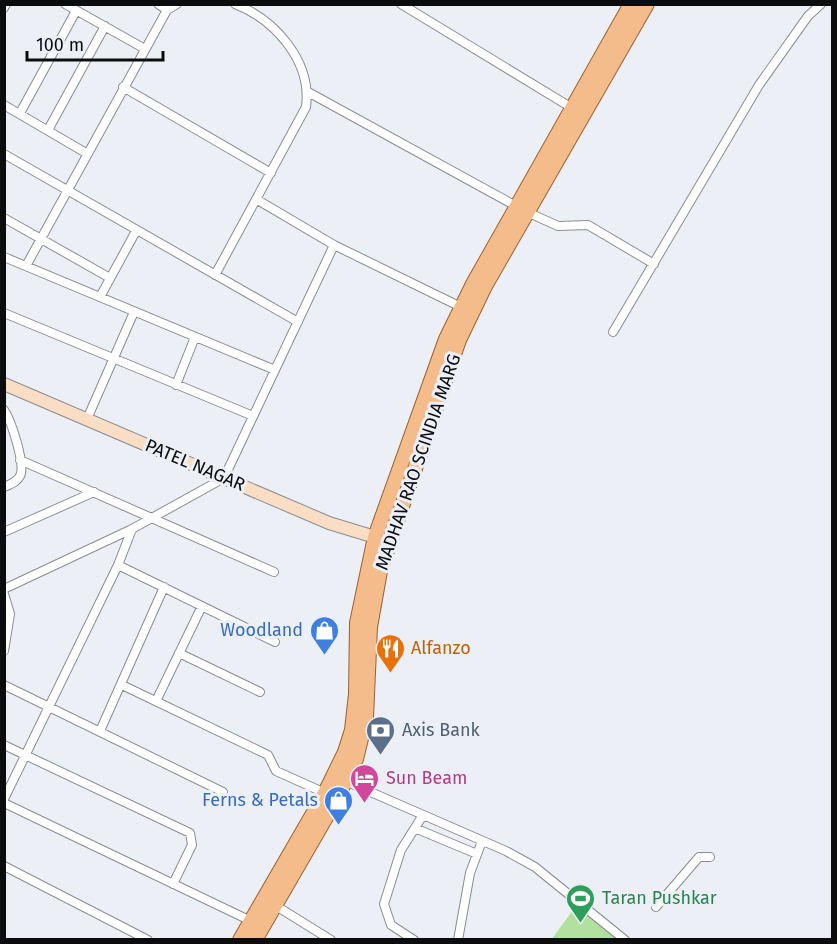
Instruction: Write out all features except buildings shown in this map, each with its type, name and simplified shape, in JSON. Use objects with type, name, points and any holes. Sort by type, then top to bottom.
[{"type":"main road","name":"MADHAV RAO SCINDIA MARG","points":[[522,209],[572,108],[631,4]]},
{"type":"main road","name":"MADHAV RAO SCINDIA MARG","points":[[240,939],[251,921],[270,902],[364,733],[370,627],[380,571],[381,539],[466,310],[522,209],[647,4]]},
{"type":"main road","name":"MADHAV RAO SCINDIA MARG","points":[[255,939],[270,902],[326,793],[340,779]]},
{"type":"street","points":[[65,4],[145,49]]},
{"type":"street","points":[[158,4],[167,10]]},
{"type":"street","points":[[26,266],[65,191],[167,10],[177,4]]},
{"type":"street","points":[[215,275],[306,107],[308,92],[304,77],[283,36],[235,4]]},
{"type":"street","points":[[400,4],[572,108]]},
{"type":"street","points":[[613,332],[765,76],[808,16],[820,4]]},
{"type":"street","points":[[20,113],[76,11]]},
{"type":"street","points":[[48,130],[105,26]]},
{"type":"street","points":[[123,87],[270,173]]},
{"type":"street","points":[[308,92],[522,209],[558,226],[588,225],[654,264]]},
{"type":"street","points":[[4,105],[86,153]]},
{"type":"street","points":[[5,155],[298,322]]},
{"type":"street","points":[[256,199],[334,245],[466,310]]},
{"type":"street","points":[[4,218],[110,278]]},
{"type":"street","points":[[100,297],[136,231]]},
{"type":"street","points":[[4,589],[132,529],[224,478],[334,245]]},
{"type":"street","points":[[4,257],[275,370]]},
{"type":"street","points":[[87,419],[134,312]]},
{"type":"street","points":[[4,313],[253,416]]},
{"type":"street","points":[[176,385],[195,337]]},
{"type":"street","name":"PATEL NAGAR","points":[[4,384],[328,523],[381,539]]},
{"type":"street","points":[[4,410],[10,419],[21,474],[13,483],[4,487]]},
{"type":"street","points":[[20,460],[274,572]]},
{"type":"street","points":[[4,532],[94,492]]},
{"type":"street","points":[[132,529],[118,565],[4,801],[251,921]]},
{"type":"street","points":[[118,565],[275,642]]},
{"type":"street","points":[[100,731],[164,587]]},
{"type":"street","points":[[4,594],[10,614],[4,651]]},
{"type":"street","points":[[157,699],[202,606]]},
{"type":"street","points":[[179,653],[260,692]]},
{"type":"street","points":[[122,684],[157,699],[268,755],[276,771],[326,793]]},
{"type":"street","points":[[4,685],[223,792]]},
{"type":"street","points":[[4,745],[190,833],[192,845],[172,884]]},
{"type":"street","points":[[340,779],[482,840],[535,867],[625,939]]},
{"type":"street","points":[[414,939],[391,925],[384,904],[401,850],[406,840],[417,829],[423,815]]},
{"type":"street","points":[[417,829],[477,854]]},
{"type":"street","points":[[459,939],[470,873],[482,840]]},
{"type":"street","points":[[656,907],[699,856],[710,857]]},
{"type":"street","points":[[4,866],[148,939]]},
{"type":"street","points":[[270,902],[331,939]]},
{"type":"green space","name":"Taran Pushkar","points":[[576,906],[622,939],[551,940]]},
{"type":"place","name":"Woodland","points":[[324,656]]},
{"type":"place","name":"Alfanzo","points":[[390,674]]},
{"type":"place","name":"Axis Bank","points":[[381,756]]},
{"type":"place","name":"Sun Beam","points":[[365,804]]},
{"type":"place","name":"Ferns & Petals","points":[[339,826]]},
{"type":"place","name":"Taran Pushkar","points":[[581,924]]}]
